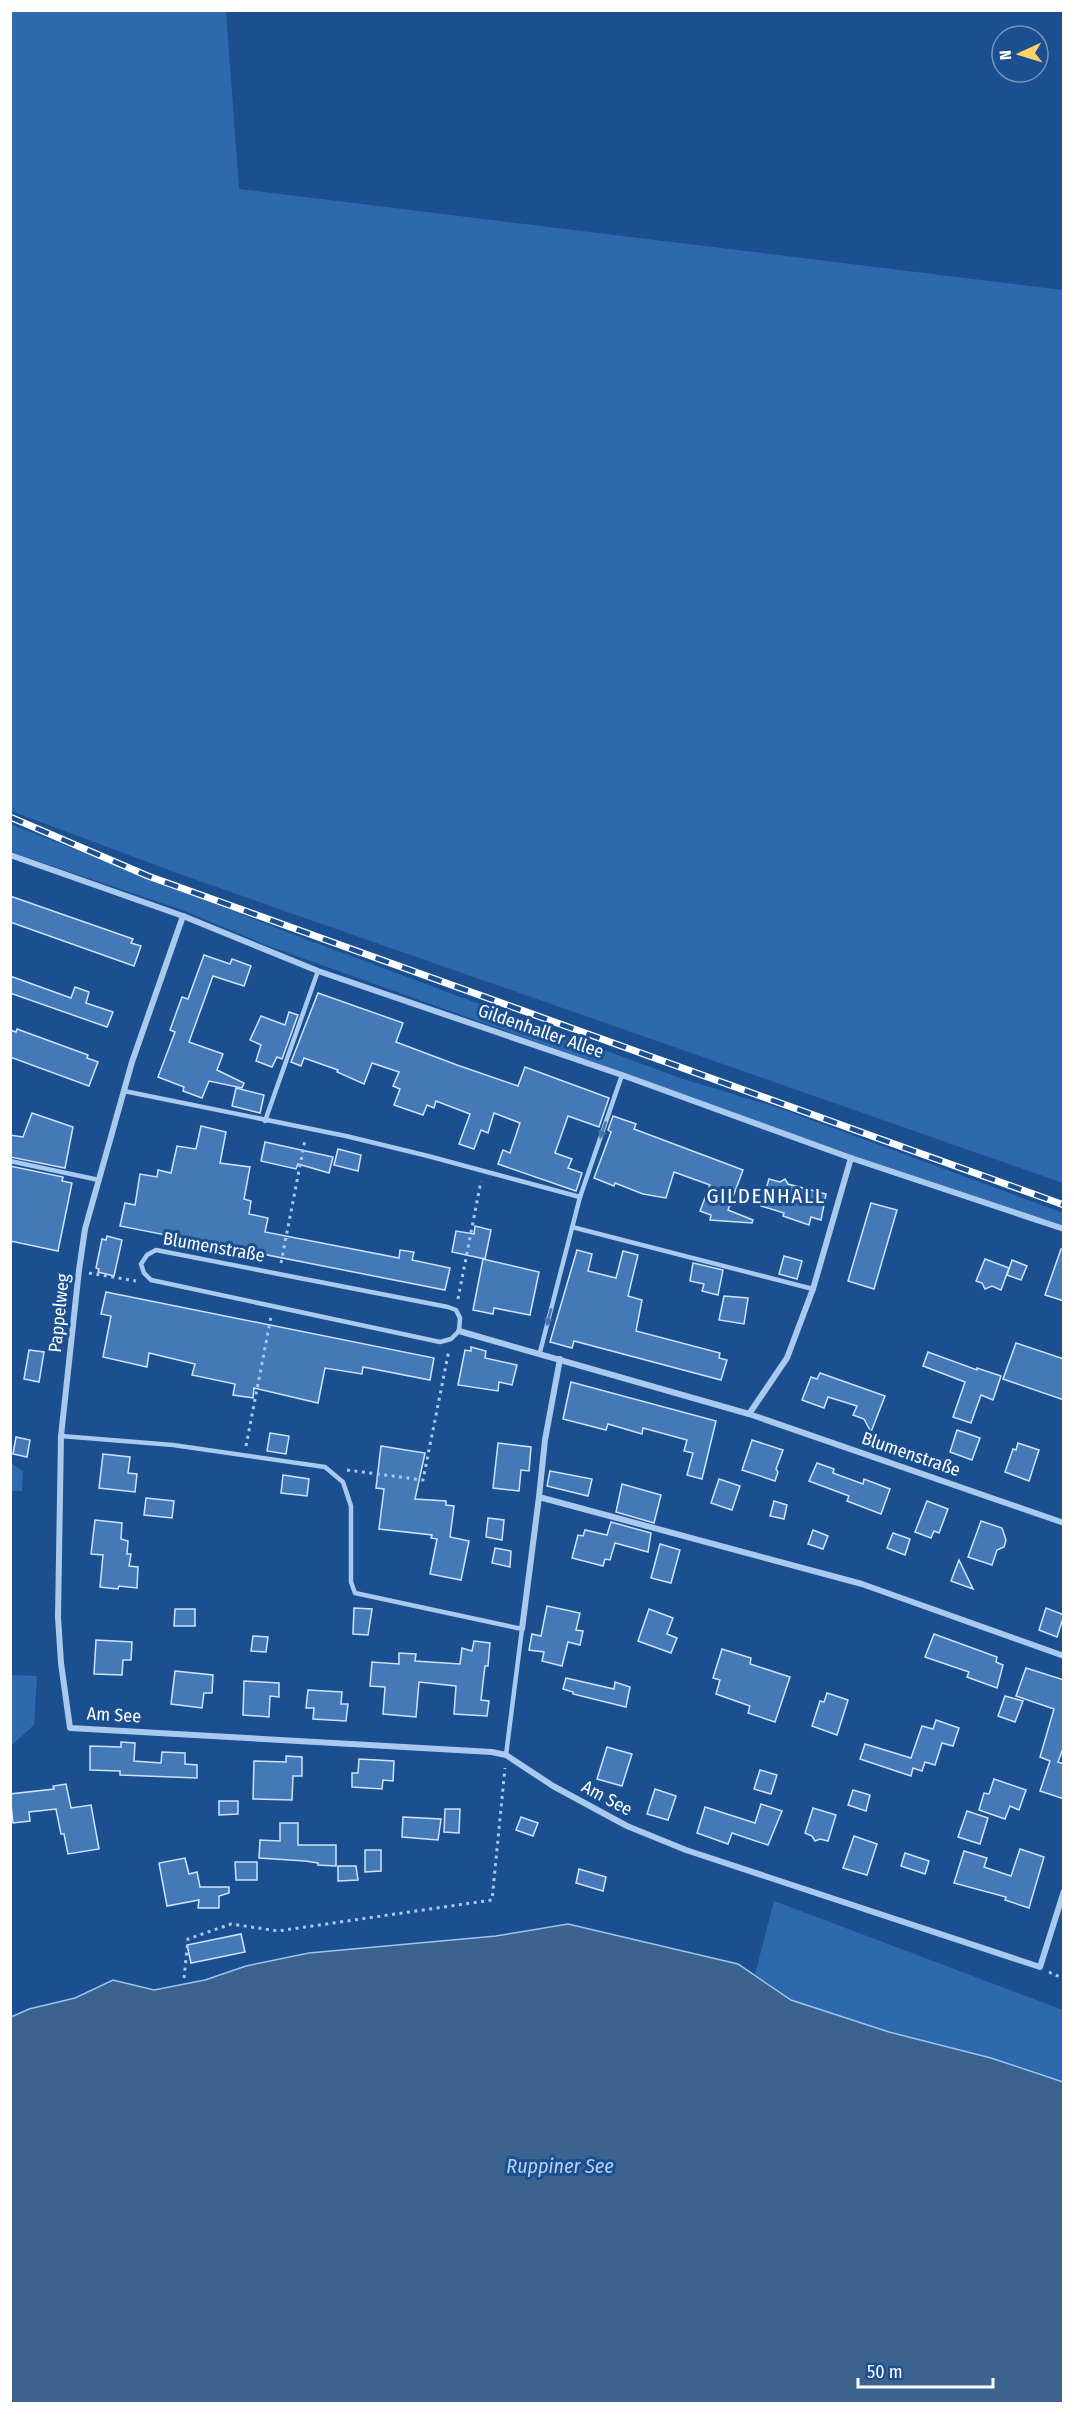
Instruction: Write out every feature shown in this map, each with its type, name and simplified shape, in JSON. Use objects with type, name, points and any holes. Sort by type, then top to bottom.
[{"type":"street","name":"Gildenhaller Allee","points":[[10,855],[183,916],[318,971],[622,1075],[851,1158],[1064,1229]]},
{"type":"street","name":"Pappelweg","points":[[70,1728],[61,1663],[58,1617],[61,1436],[79,1270],[85,1229],[124,1090],[183,916]]},
{"type":"street","points":[[749,1414],[787,1358],[813,1289],[851,1158]]},
{"type":"street","name":"Blumenstraße","points":[[459,1331],[540,1352],[749,1414],[1064,1523]]},
{"type":"street","points":[[522,1629],[540,1497],[545,1440],[560,1359]]},
{"type":"street","points":[[540,1497],[862,1584],[1064,1656]]},
{"type":"street","name":"Am See","points":[[70,1728],[481,1751],[506,1755],[552,1786],[627,1826],[686,1850],[1040,1967],[1064,1891]]},
{"type":"lane","points":[[265,1121],[318,971]]},
{"type":"lane","points":[[540,1352],[580,1197],[622,1075]]},
{"type":"lane","points":[[124,1090],[428,1156],[580,1197]]},
{"type":"lane","points":[[10,1161],[99,1180]]},
{"type":"lane","points":[[572,1227],[813,1289]]},
{"type":"lane","name":"Blumenstraße","points":[[151,1280],[144,1273],[141,1264],[147,1255],[156,1250],[448,1306],[456,1310]]},
{"type":"lane","points":[[151,1280],[440,1342],[451,1339],[459,1331],[460,1318],[456,1310]]},
{"type":"lane","points":[[61,1436],[173,1445],[325,1467],[343,1482],[351,1506],[351,1582],[355,1593],[522,1629],[506,1755]]},
{"type":"path","points":[[279,1274],[307,1129]]},
{"type":"path","points":[[456,1310],[483,1171]]},
{"type":"path","points":[[79,1270],[137,1281],[151,1280]]},
{"type":"path","points":[[244,1455],[273,1306]]},
{"type":"path","points":[[325,1467],[423,1480],[451,1339]]},
{"type":"path","points":[[184,1978],[188,1939],[231,1924],[278,1931],[492,1900],[506,1755]]},
{"type":"shaded area","points":[[10,11],[226,11],[239,189],[1063,290],[1063,1183],[185,876],[11,811]]},
{"type":"shaded area","points":[[10,824],[292,934],[517,1018],[683,1079],[779,1108],[1063,1213],[1063,1231],[266,945],[185,911],[11,852]]},
{"type":"shaded area","points":[[11,1463],[23,1471],[22,1491],[11,1491]]},
{"type":"shaded area","points":[[11,1675],[37,1676],[34,1725],[11,1746]]},
{"type":"shaded area","points":[[774,1901],[1063,2010],[1063,2082],[991,2058],[889,2032],[791,2000],[755,1974]]},
{"type":"water","name":"Ruppiner See","points":[[568,1924],[738,1964],[791,2000],[889,2032],[991,2058],[1063,2082],[1063,2403],[11,2403],[11,2017],[29,2009],[75,1998],[113,1980],[154,1990],[205,1980],[246,1966],[309,1953],[496,1936]]},
{"type":"building","points":[[10,896],[133,939],[131,943],[141,946],[134,966],[10,922]]},
{"type":"building","points":[[204,955],[230,964],[232,959],[251,966],[244,986],[213,976],[189,1042],[223,1054],[217,1070],[244,1083],[242,1088],[209,1081],[202,1098],[183,1091],[184,1087],[158,1077],[175,1032],[170,1030],[182,997],[188,999]]},
{"type":"building","points":[[10,976],[71,998],[75,987],[89,992],[86,1003],[113,1012],[107,1027],[10,993]]},
{"type":"building","points":[[318,993],[403,1023],[396,1042],[457,1065],[518,1086],[525,1067],[609,1098],[599,1127],[568,1116],[555,1153],[572,1159],[568,1168],[582,1173],[576,1191],[498,1164],[503,1150],[510,1153],[520,1123],[494,1113],[488,1133],[481,1130],[474,1149],[459,1144],[470,1114],[436,1101],[434,1108],[427,1105],[423,1115],[394,1105],[400,1089],[393,1086],[399,1072],[372,1063],[364,1084],[337,1072],[338,1070],[304,1058],[301,1066],[291,1062]]},
{"type":"building","points":[[289,1012],[298,1015],[282,1059],[277,1057],[272,1067],[256,1061],[261,1045],[250,1040],[261,1016],[285,1025]]},
{"type":"building","points":[[17,1029],[88,1055],[87,1058],[98,1062],[89,1086],[10,1057],[10,1030],[16,1032]]},
{"type":"building","points":[[236,1088],[264,1095],[260,1113],[232,1106]]},
{"type":"building","points":[[32,1113],[73,1127],[65,1168],[10,1157],[10,1135],[23,1137]]},
{"type":"building","points":[[613,1116],[636,1124],[634,1129],[743,1170],[728,1210],[753,1220],[752,1223],[710,1220],[711,1215],[700,1211],[710,1185],[674,1172],[666,1198],[643,1194],[615,1183],[614,1186],[594,1178],[611,1132],[608,1130]]},
{"type":"building","points":[[201,1126],[226,1132],[220,1163],[250,1167],[244,1199],[251,1201],[249,1214],[268,1218],[265,1232],[399,1258],[400,1250],[414,1252],[412,1260],[450,1268],[445,1290],[120,1226],[125,1203],[135,1205],[140,1174],[157,1177],[158,1170],[171,1173],[177,1146],[196,1149]]},
{"type":"building","points":[[265,1142],[333,1157],[329,1173],[298,1164],[296,1169],[261,1161]]},
{"type":"building","points":[[338,1149],[361,1155],[358,1171],[334,1165]]},
{"type":"building","points":[[10,1166],[63,1177],[62,1181],[72,1183],[58,1251],[10,1241]]},
{"type":"building","points":[[769,1179],[780,1182],[785,1179],[788,1184],[826,1194],[821,1220],[811,1217],[809,1225],[783,1216],[784,1213],[761,1206]]},
{"type":"building","points":[[871,1203],[897,1210],[874,1289],[848,1281]]},
{"type":"building","points":[[475,1226],[491,1230],[485,1259],[452,1252],[456,1231],[474,1234]]},
{"type":"building","points":[[107,1236],[122,1240],[114,1276],[98,1272],[99,1269],[96,1268],[102,1239],[106,1240]]},
{"type":"building","points":[[1061,1249],[1064,1249],[1064,1301],[1045,1295]]},
{"type":"building","points":[[577,1250],[592,1254],[588,1271],[616,1278],[623,1251],[638,1255],[628,1296],[642,1300],[636,1331],[720,1353],[719,1358],[727,1360],[721,1380],[574,1341],[572,1348],[550,1342]]},
{"type":"building","points":[[784,1256],[802,1261],[797,1279],[779,1274]]},
{"type":"building","points":[[483,1259],[539,1272],[530,1315],[494,1308],[493,1314],[473,1310]]},
{"type":"building","points":[[985,1259],[1009,1268],[1001,1290],[992,1286],[985,1289],[982,1283],[976,1281]]},
{"type":"building","points":[[1012,1260],[1027,1266],[1021,1280],[1007,1275]]},
{"type":"building","points":[[693,1263],[723,1270],[718,1295],[702,1291],[704,1284],[690,1281]]},
{"type":"building","points":[[106,1292],[434,1358],[430,1380],[363,1367],[362,1374],[325,1368],[318,1403],[254,1388],[253,1398],[233,1395],[235,1384],[192,1375],[195,1364],[149,1353],[147,1367],[103,1357],[111,1316],[101,1314]]},
{"type":"building","points":[[724,1296],[748,1298],[744,1324],[719,1320]]},
{"type":"building","points":[[1016,1343],[1064,1359],[1064,1400],[1003,1379]]},
{"type":"building","points":[[471,1347],[486,1351],[485,1358],[517,1365],[512,1385],[499,1382],[498,1391],[458,1385],[465,1350],[471,1351]]},
{"type":"building","points":[[29,1350],[44,1352],[39,1382],[24,1379]]},
{"type":"building","points":[[928,1352],[1001,1376],[993,1400],[981,1395],[971,1423],[953,1417],[965,1382],[923,1366]]},
{"type":"building","points":[[820,1373],[885,1396],[871,1432],[864,1419],[853,1415],[857,1406],[828,1397],[824,1408],[802,1400],[811,1377],[817,1379]]},
{"type":"building","points":[[571,1382],[716,1421],[702,1479],[687,1475],[693,1453],[684,1451],[687,1440],[643,1428],[642,1434],[608,1424],[606,1430],[563,1419]]},
{"type":"building","points":[[957,1430],[980,1438],[972,1460],[950,1452]]},
{"type":"building","points":[[270,1433],[289,1436],[286,1454],[267,1451]]},
{"type":"building","points":[[16,1437],[30,1440],[27,1457],[13,1454]]},
{"type":"building","points":[[752,1440],[783,1450],[776,1469],[778,1472],[775,1481],[742,1470]]},
{"type":"building","points":[[498,1443],[531,1447],[529,1471],[521,1470],[519,1491],[493,1488]]},
{"type":"building","points":[[1018,1443],[1039,1450],[1029,1481],[1005,1472],[1013,1449],[1016,1450]]},
{"type":"building","points":[[381,1446],[425,1453],[415,1499],[446,1501],[446,1505],[454,1506],[450,1537],[469,1541],[461,1580],[430,1574],[437,1539],[431,1538],[432,1535],[379,1529],[384,1489],[376,1488]]},
{"type":"building","points":[[103,1454],[130,1457],[128,1473],[137,1474],[135,1492],[99,1488]]},
{"type":"building","points":[[817,1463],[834,1469],[833,1473],[863,1484],[864,1479],[890,1489],[881,1514],[847,1501],[849,1496],[809,1481]]},
{"type":"building","points":[[550,1471],[592,1479],[588,1496],[547,1486]]},
{"type":"building","points":[[283,1475],[309,1479],[307,1496],[281,1493]]},
{"type":"building","points":[[719,1479],[740,1486],[732,1510],[711,1503]]},
{"type":"building","points":[[622,1484],[661,1495],[654,1523],[616,1512]]},
{"type":"building","points":[[146,1498],[174,1501],[172,1518],[144,1515]]},
{"type":"building","points":[[774,1501],[787,1505],[784,1519],[770,1516]]},
{"type":"building","points":[[927,1501],[948,1509],[939,1533],[934,1531],[931,1538],[915,1532]]},
{"type":"building","points":[[488,1518],[504,1520],[502,1540],[486,1537]]},
{"type":"building","points":[[95,1520],[122,1523],[121,1539],[128,1541],[127,1554],[131,1554],[129,1566],[138,1567],[137,1588],[100,1587],[103,1555],[91,1554]]},
{"type":"building","points":[[981,1521],[1002,1528],[1006,1540],[1004,1547],[997,1550],[992,1565],[968,1557]]},
{"type":"building","points":[[611,1522],[651,1533],[648,1552],[615,1543],[610,1560],[605,1559],[603,1566],[572,1558],[578,1535],[583,1536],[585,1530],[607,1535]]},
{"type":"building","points":[[813,1530],[828,1536],[823,1549],[808,1544]]},
{"type":"building","points":[[893,1533],[910,1539],[905,1555],[887,1548]]},
{"type":"building","points":[[660,1544],[680,1550],[671,1583],[651,1578]]},
{"type":"building","points":[[495,1548],[511,1551],[510,1567],[492,1563]]},
{"type":"building","points":[[959,1560],[973,1589],[951,1581]]},
{"type":"building","points":[[547,1606],[580,1613],[576,1630],[583,1631],[580,1645],[568,1642],[562,1666],[542,1661],[544,1652],[529,1650],[532,1634],[541,1636]]},
{"type":"building","points":[[354,1608],[372,1609],[368,1635],[353,1634]]},
{"type":"building","points":[[1046,1608],[1064,1615],[1057,1637],[1039,1630]]},
{"type":"building","points":[[175,1609],[195,1609],[195,1626],[174,1626]]},
{"type":"building","points":[[649,1609],[673,1618],[667,1634],[677,1638],[671,1653],[638,1641]]},
{"type":"building","points":[[934,1634],[997,1657],[996,1662],[1003,1665],[997,1688],[967,1677],[969,1672],[925,1657]]},
{"type":"building","points":[[253,1636],[268,1637],[266,1652],[251,1651]]},
{"type":"building","points":[[96,1640],[132,1642],[131,1660],[123,1660],[122,1675],[94,1674]]},
{"type":"building","points":[[474,1641],[490,1643],[481,1700],[489,1701],[487,1716],[454,1714],[456,1686],[419,1682],[416,1717],[383,1714],[385,1687],[370,1686],[372,1662],[399,1664],[399,1653],[416,1654],[415,1661],[460,1664],[462,1648],[472,1651]]},
{"type":"building","points":[[722,1649],[751,1658],[750,1664],[790,1677],[775,1722],[748,1713],[750,1706],[716,1694],[720,1680],[713,1678]]},
{"type":"building","points":[[1026,1668],[1064,1680],[1064,1746],[1058,1762],[1064,1764],[1064,1799],[1040,1791],[1050,1761],[1040,1757],[1054,1709],[1016,1696]]},
{"type":"building","points":[[175,1671],[213,1675],[212,1693],[204,1693],[202,1708],[171,1704]]},
{"type":"building","points":[[566,1678],[614,1689],[615,1682],[630,1687],[626,1707],[573,1694],[563,1689]]},
{"type":"building","points":[[244,1681],[279,1683],[279,1697],[270,1696],[269,1717],[243,1715]]},
{"type":"building","points":[[308,1690],[342,1692],[341,1704],[348,1704],[346,1721],[313,1719],[314,1708],[306,1708]]},
{"type":"building","points":[[827,1693],[848,1700],[837,1735],[812,1726],[820,1701],[824,1702]]},
{"type":"building","points":[[1005,1696],[1023,1701],[1015,1722],[998,1716]]},
{"type":"building","points":[[936,1720],[959,1728],[953,1746],[942,1743],[935,1765],[925,1762],[922,1771],[913,1768],[911,1776],[860,1759],[865,1744],[911,1758],[922,1726],[933,1729]]},
{"type":"building","points":[[121,1742],[135,1743],[134,1761],[161,1763],[162,1752],[185,1753],[185,1764],[197,1765],[197,1778],[120,1775],[120,1771],[90,1770],[90,1746],[121,1747]]},
{"type":"building","points":[[607,1747],[632,1754],[622,1786],[597,1779]]},
{"type":"building","points":[[286,1756],[302,1757],[302,1776],[293,1776],[292,1800],[253,1799],[254,1761],[286,1762]]},
{"type":"building","points":[[359,1759],[394,1761],[393,1781],[383,1780],[382,1789],[352,1787],[352,1773],[358,1773]]},
{"type":"building","points":[[760,1770],[777,1775],[771,1794],[754,1789]]},
{"type":"building","points":[[994,1779],[1026,1790],[1019,1810],[1010,1806],[1005,1819],[979,1810],[984,1793],[989,1794]]},
{"type":"building","points":[[66,1784],[71,1808],[91,1805],[99,1849],[68,1854],[56,1809],[29,1812],[30,1821],[13,1823],[10,1794],[54,1789],[53,1786]]},
{"type":"building","points":[[655,1789],[676,1796],[668,1820],[647,1814]]},
{"type":"building","points":[[853,1790],[870,1795],[866,1811],[848,1805]]},
{"type":"building","points":[[219,1801],[238,1801],[238,1814],[219,1815]]},
{"type":"building","points":[[761,1804],[782,1811],[768,1845],[732,1833],[728,1844],[697,1833],[705,1807],[755,1823]]},
{"type":"building","points":[[813,1808],[836,1815],[828,1841],[820,1839],[815,1841],[812,1836],[805,1833]]},
{"type":"building","points":[[445,1809],[460,1809],[459,1833],[444,1832]]},
{"type":"building","points":[[967,1811],[988,1818],[980,1844],[958,1837]]},
{"type":"building","points":[[403,1817],[441,1819],[438,1840],[402,1837]]},
{"type":"building","points":[[521,1817],[538,1823],[533,1836],[516,1830]]},
{"type":"building","points":[[280,1823],[298,1823],[298,1845],[336,1845],[336,1866],[259,1858],[260,1840],[280,1841]]},
{"type":"building","points":[[854,1836],[877,1844],[867,1875],[843,1868]]},
{"type":"building","points":[[1020,1849],[1044,1857],[1029,1908],[1005,1900],[1006,1897],[954,1883],[964,1851],[987,1858],[984,1867],[1011,1876]]},
{"type":"building","points":[[365,1850],[381,1850],[381,1871],[365,1872]]},
{"type":"building","points":[[905,1853],[929,1861],[925,1874],[901,1866]]},
{"type":"building","points":[[185,1858],[189,1874],[197,1872],[200,1887],[229,1887],[229,1893],[219,1896],[219,1908],[198,1908],[199,1900],[167,1906],[159,1863]]},
{"type":"building","points":[[235,1862],[257,1862],[257,1880],[236,1880]]},
{"type":"building","points":[[338,1866],[356,1866],[358,1880],[338,1881]]},
{"type":"building","points":[[579,1869],[606,1877],[603,1891],[576,1883]]},
{"type":"building","points":[[241,1934],[245,1952],[191,1963],[187,1945]]},
{"type":"railway","points":[[10,817],[148,876],[1064,1205]]},
{"type":"district","name":"GILDENHALL","points":[[766,1196]]}]
